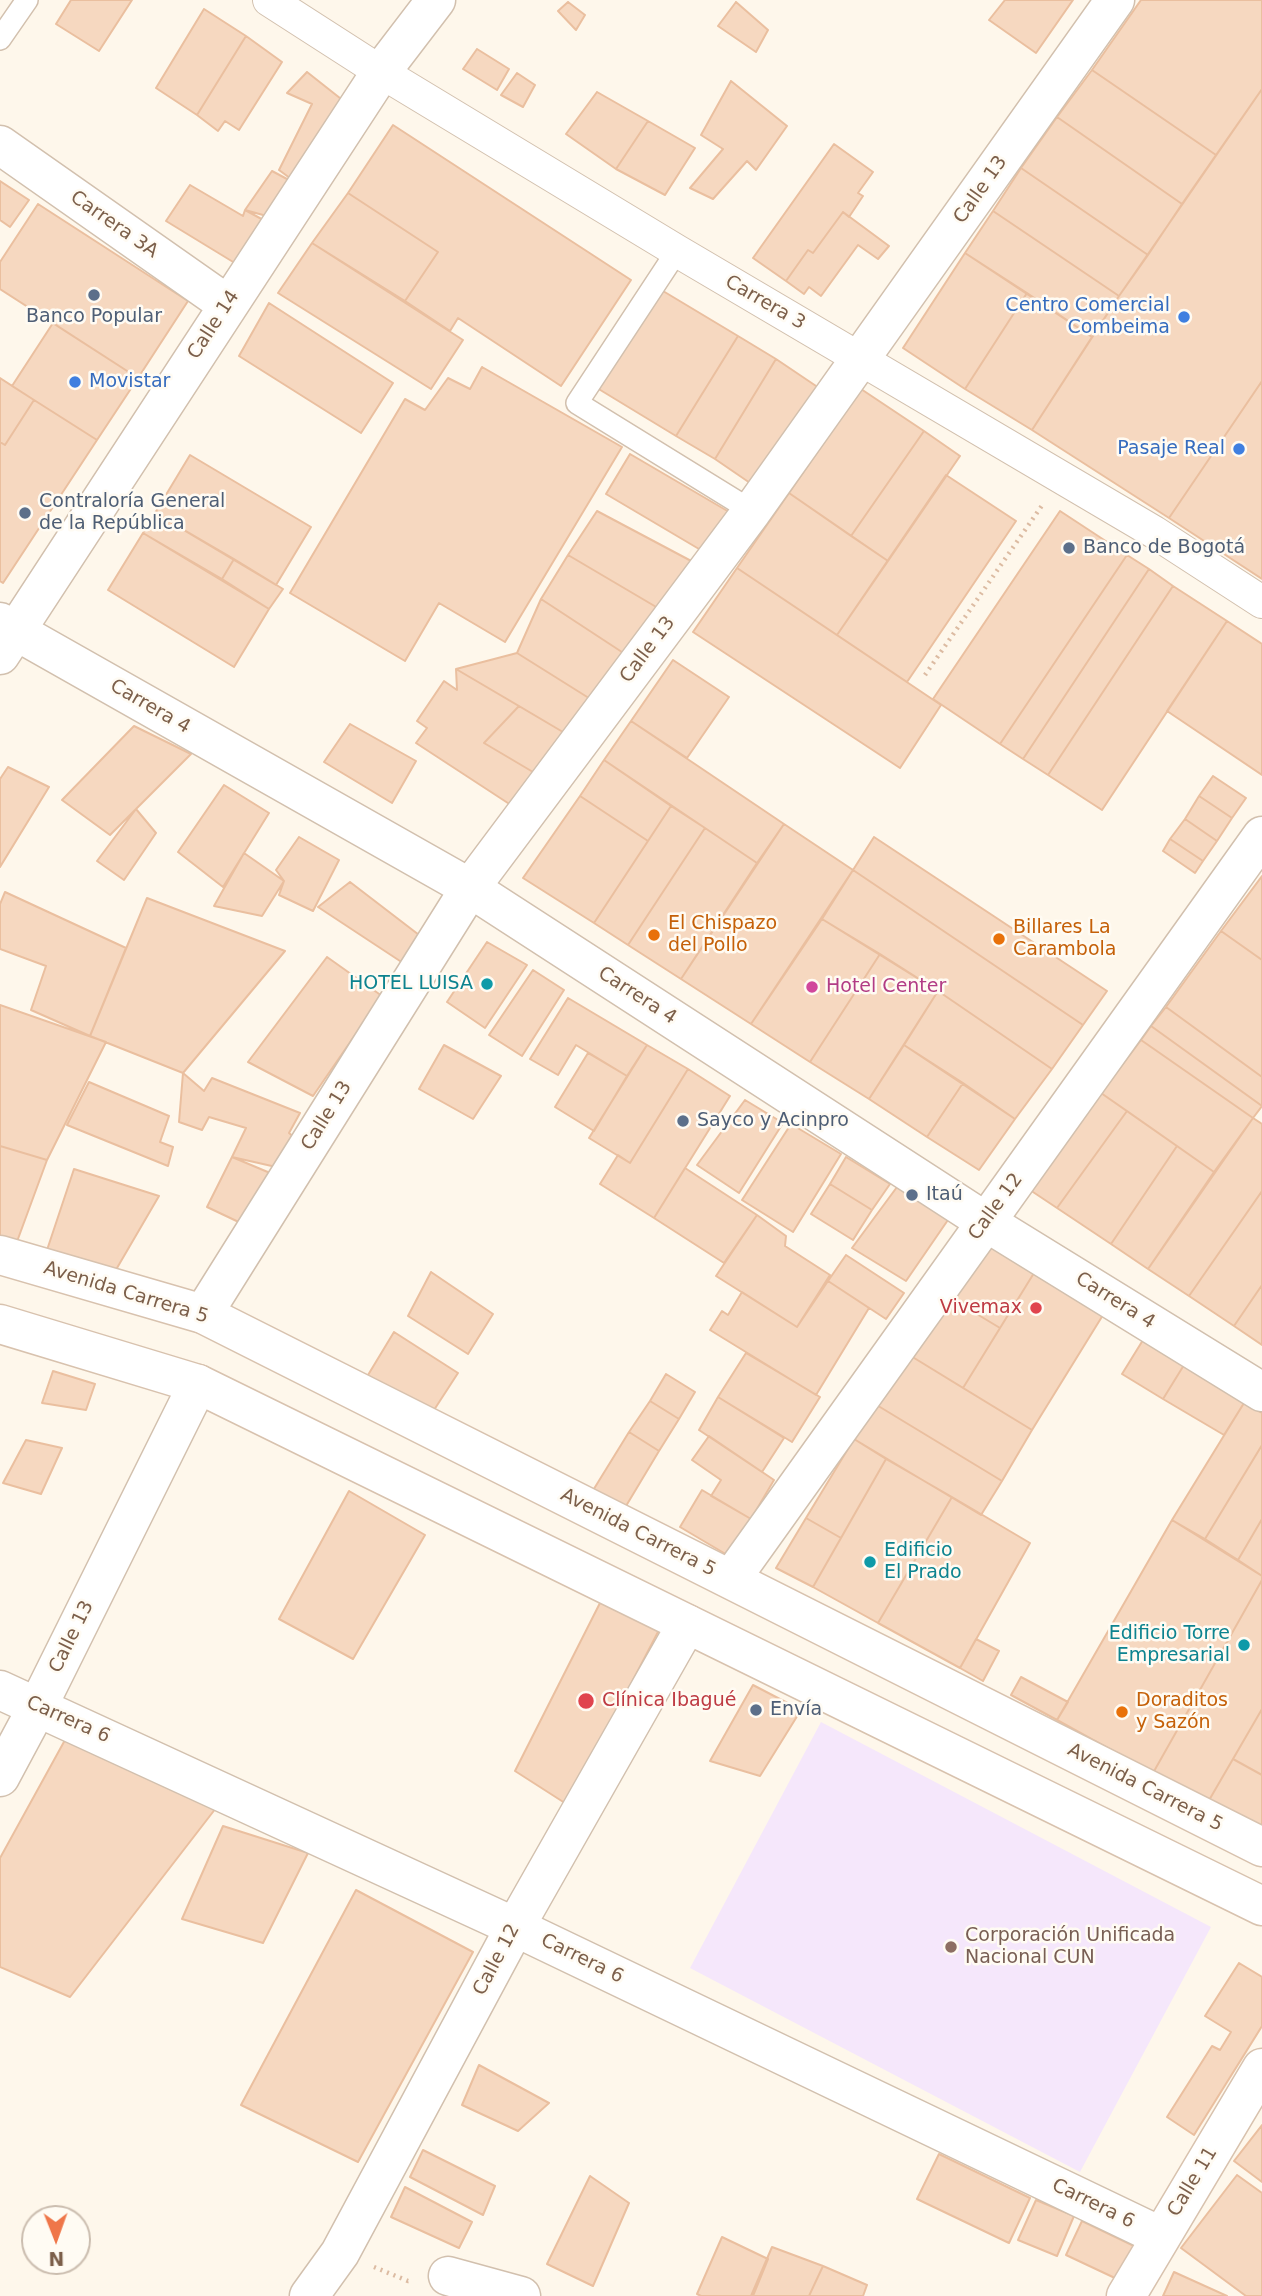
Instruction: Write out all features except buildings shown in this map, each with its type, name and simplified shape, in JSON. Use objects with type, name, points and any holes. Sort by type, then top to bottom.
[{"type":"street","name":"Carrera 3","points":[[269,0],[381,72],[677,251],[1154,532],[1262,602]]},
{"type":"street","name":"Calle 14","points":[[5,636],[381,72],[436,0]]},
{"type":"street","name":"Calle 13","points":[[203,1314],[470,888],[752,511],[1115,0]]},
{"type":"street","name":"Carrera 3A","points":[[0,145],[228,305]]},
{"type":"street","name":"Carrera 4","points":[[5,636],[470,888],[986,1222],[1262,1392]]},
{"type":"street","name":"Calle 12","points":[[731,1579],[1262,836]]},
{"type":"street","name":"Avenida Carrera 5","points":[[0,1255],[203,1314],[1262,1847]]},
{"type":"street","points":[[0,1324],[198,1384],[1262,1906]]},
{"type":"street","name":"Calle 13","points":[[0,1777],[198,1384]]},
{"type":"street","name":"Calle 12","points":[[309,2296],[340,2253],[515,1927],[687,1624]]},
{"type":"street","name":"Carrera 6","points":[[0,1690],[515,1927],[1160,2236]]},
{"type":"street","name":"Calle 11","points":[[1126,2296],[1262,2068]]},
{"type":"street","points":[[447,2276],[521,2296]]},
{"type":"lane","points":[[0,39],[27,0]]},
{"type":"lane","points":[[677,251],[576,403],[752,511]]},
{"type":"path","points":[[925,675],[1061,477]]},
{"type":"path","points":[[340,2253],[408,2281],[447,2276]]},
{"type":"shaded area","name":"Corporación Unificada Nacional CUN","points":[[821,1722],[1211,1927],[1080,2172],[690,1968]]},
{"type":"place","name":"Banco Popular","points":[[94,295]]},
{"type":"place","name":"Centro Comercial Combeima","points":[[1184,317]]},
{"type":"place","name":"Movistar","points":[[75,382]]},
{"type":"place","name":"Pasaje Real","points":[[1239,449]]},
{"type":"place","name":"Contraloría General de la República","points":[[25,513]]},
{"type":"place","name":"Banco de Bogotá","points":[[1069,548]]},
{"type":"place","name":"El Chispazo del Pollo","points":[[654,935]]},
{"type":"place","name":"Billares La Carambola","points":[[999,939]]},
{"type":"place","name":"HOTEL LUISA","points":[[487,984]]},
{"type":"place","name":"Hotel Center","points":[[812,987]]},
{"type":"place","name":"Sayco y Acinpro","points":[[683,1121]]},
{"type":"place","name":"Itaú","points":[[912,1195]]},
{"type":"place","name":"Vivemax","points":[[1036,1308]]},
{"type":"place","name":"Edificio El Prado","points":[[870,1562]]},
{"type":"place","name":"Edificio Torre Empresarial","points":[[1244,1645]]},
{"type":"place","name":"Clínica Ibagué","points":[[586,1701]]},
{"type":"place","name":"Envía","points":[[756,1710]]},
{"type":"place","name":"Doraditos y Sazón","points":[[1122,1712]]},
{"type":"place","name":"Corporación Unificada Nacional CUN","points":[[951,1947]]}]
